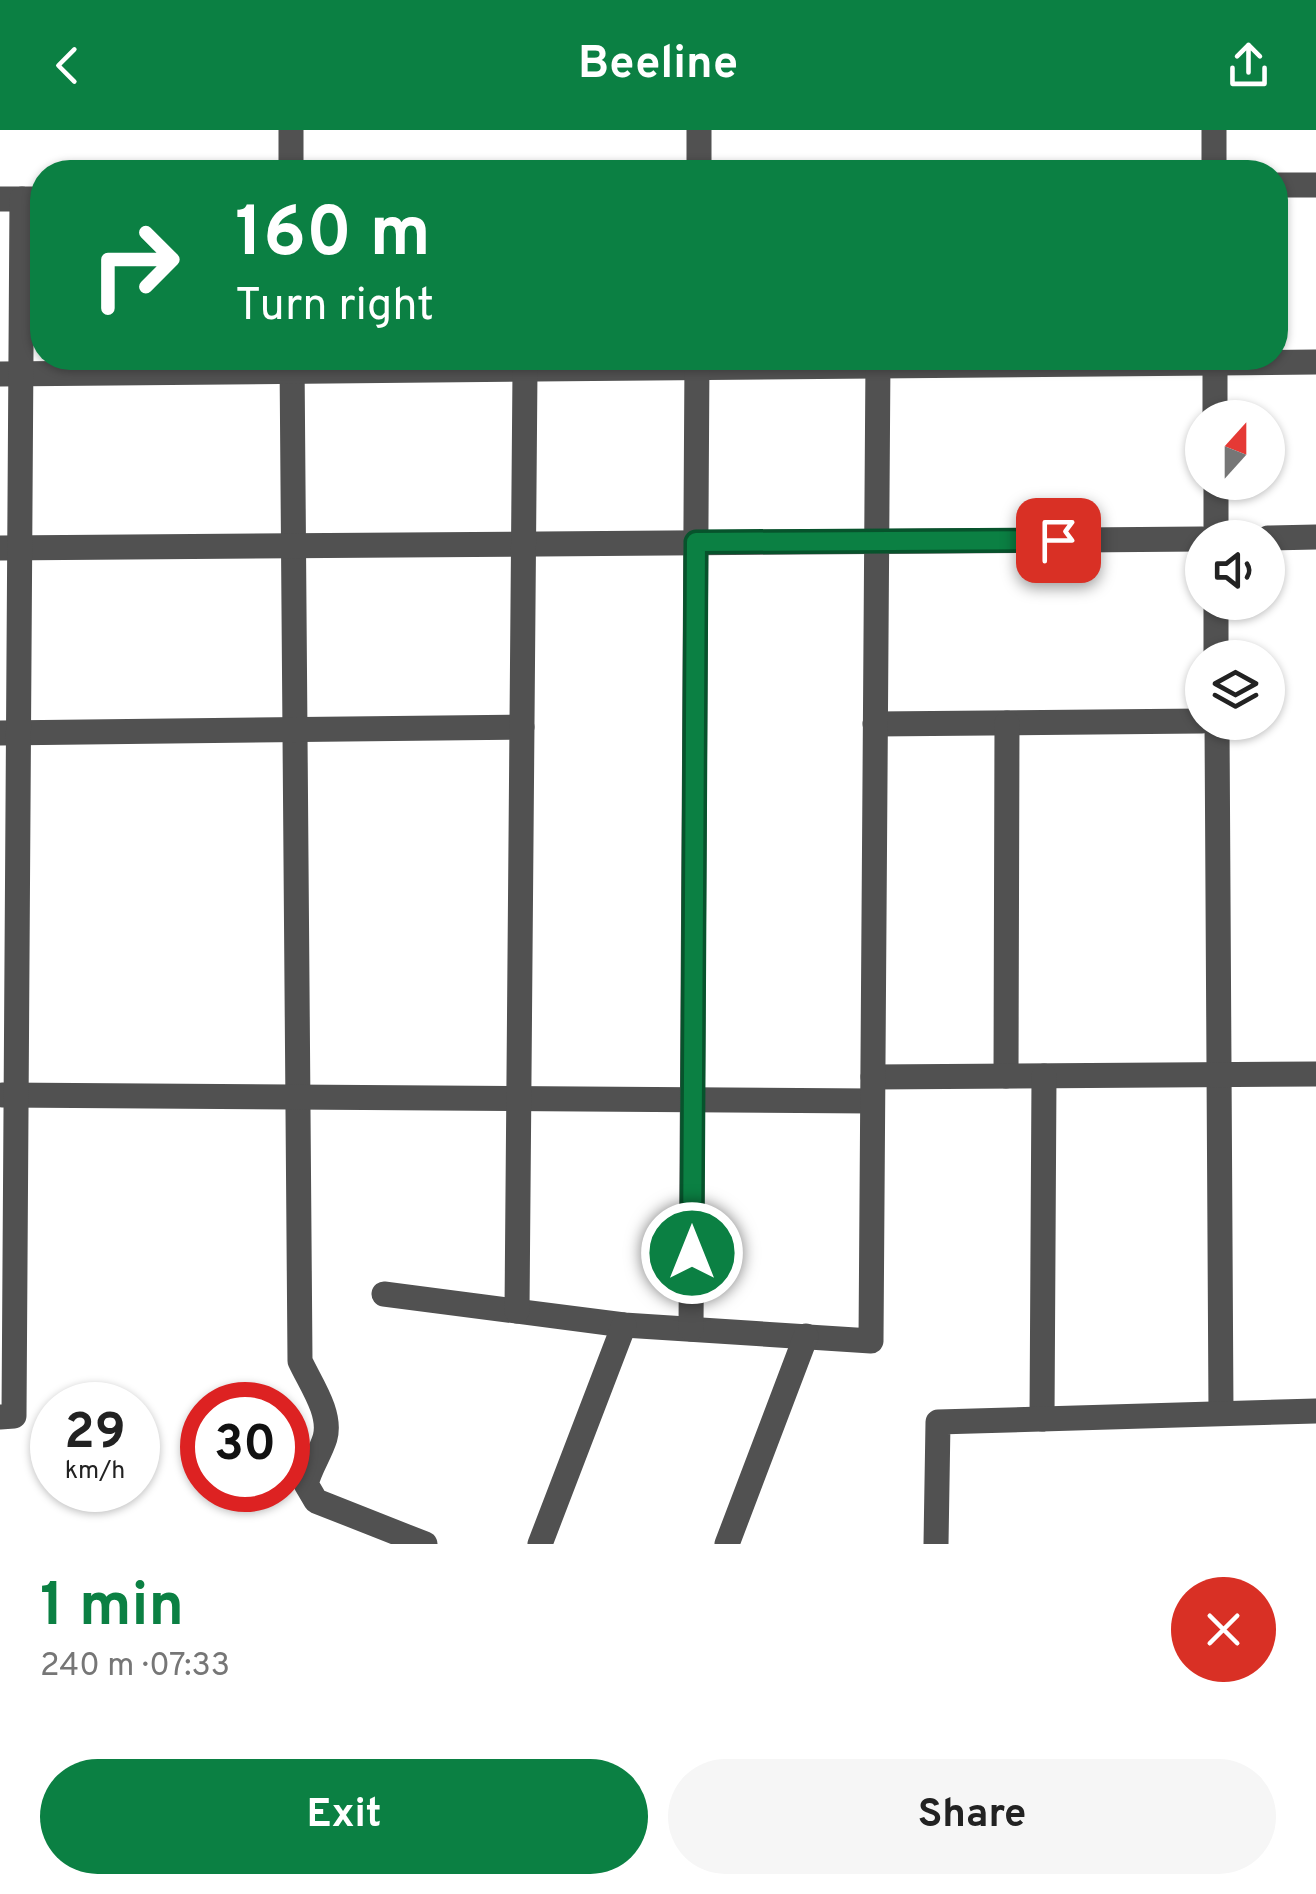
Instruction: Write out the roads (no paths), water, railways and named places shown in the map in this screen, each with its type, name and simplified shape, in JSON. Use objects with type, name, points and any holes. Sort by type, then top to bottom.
[{"type":"street","points":[[290,130],[291,160]]},
{"type":"street","points":[[698,160],[699,130]]},
{"type":"street","points":[[1214,130],[1214,160]]},
{"type":"street","points":[[1288,185],[1316,184]]},
{"type":"street","points":[[0,1417],[14,1416],[8,1236],[10,374],[22,199]]},
{"type":"street","points":[[1288,361],[1316,362]]},
{"type":"street","points":[[10,374],[135,370]]},
{"type":"street","points":[[292,370],[300,1361],[326,1416],[325,1437],[311,1463],[306,1484],[316,1501],[424,1544]]},
{"type":"street","points":[[516,1311],[525,370]]},
{"type":"street","points":[[691,1330],[697,370]]},
{"type":"street","points":[[384,1294],[624,1326],[871,1341],[878,370]]},
{"type":"street","points":[[1215,370],[1216,400]]},
{"type":"street","points":[[10,548],[1185,538]]},
{"type":"street","points":[[1285,538],[1316,538]]},
{"type":"street","points":[[875,724],[1185,720]]},
{"type":"street","points":[[1006,1076],[1007,722]]},
{"type":"street","points":[[9,733],[522,727]]},
{"type":"street","points":[[1217,740],[1220,1414]]},
{"type":"street","points":[[8,1095],[693,1100],[1006,1076],[1316,1074]]},
{"type":"street","points":[[1042,1419],[1044,1076]]},
{"type":"street","points":[[540,1544],[624,1326]]},
{"type":"street","points":[[727,1544],[806,1336]]},
{"type":"street","points":[[936,1544],[938,1422],[1316,1411]]}]
